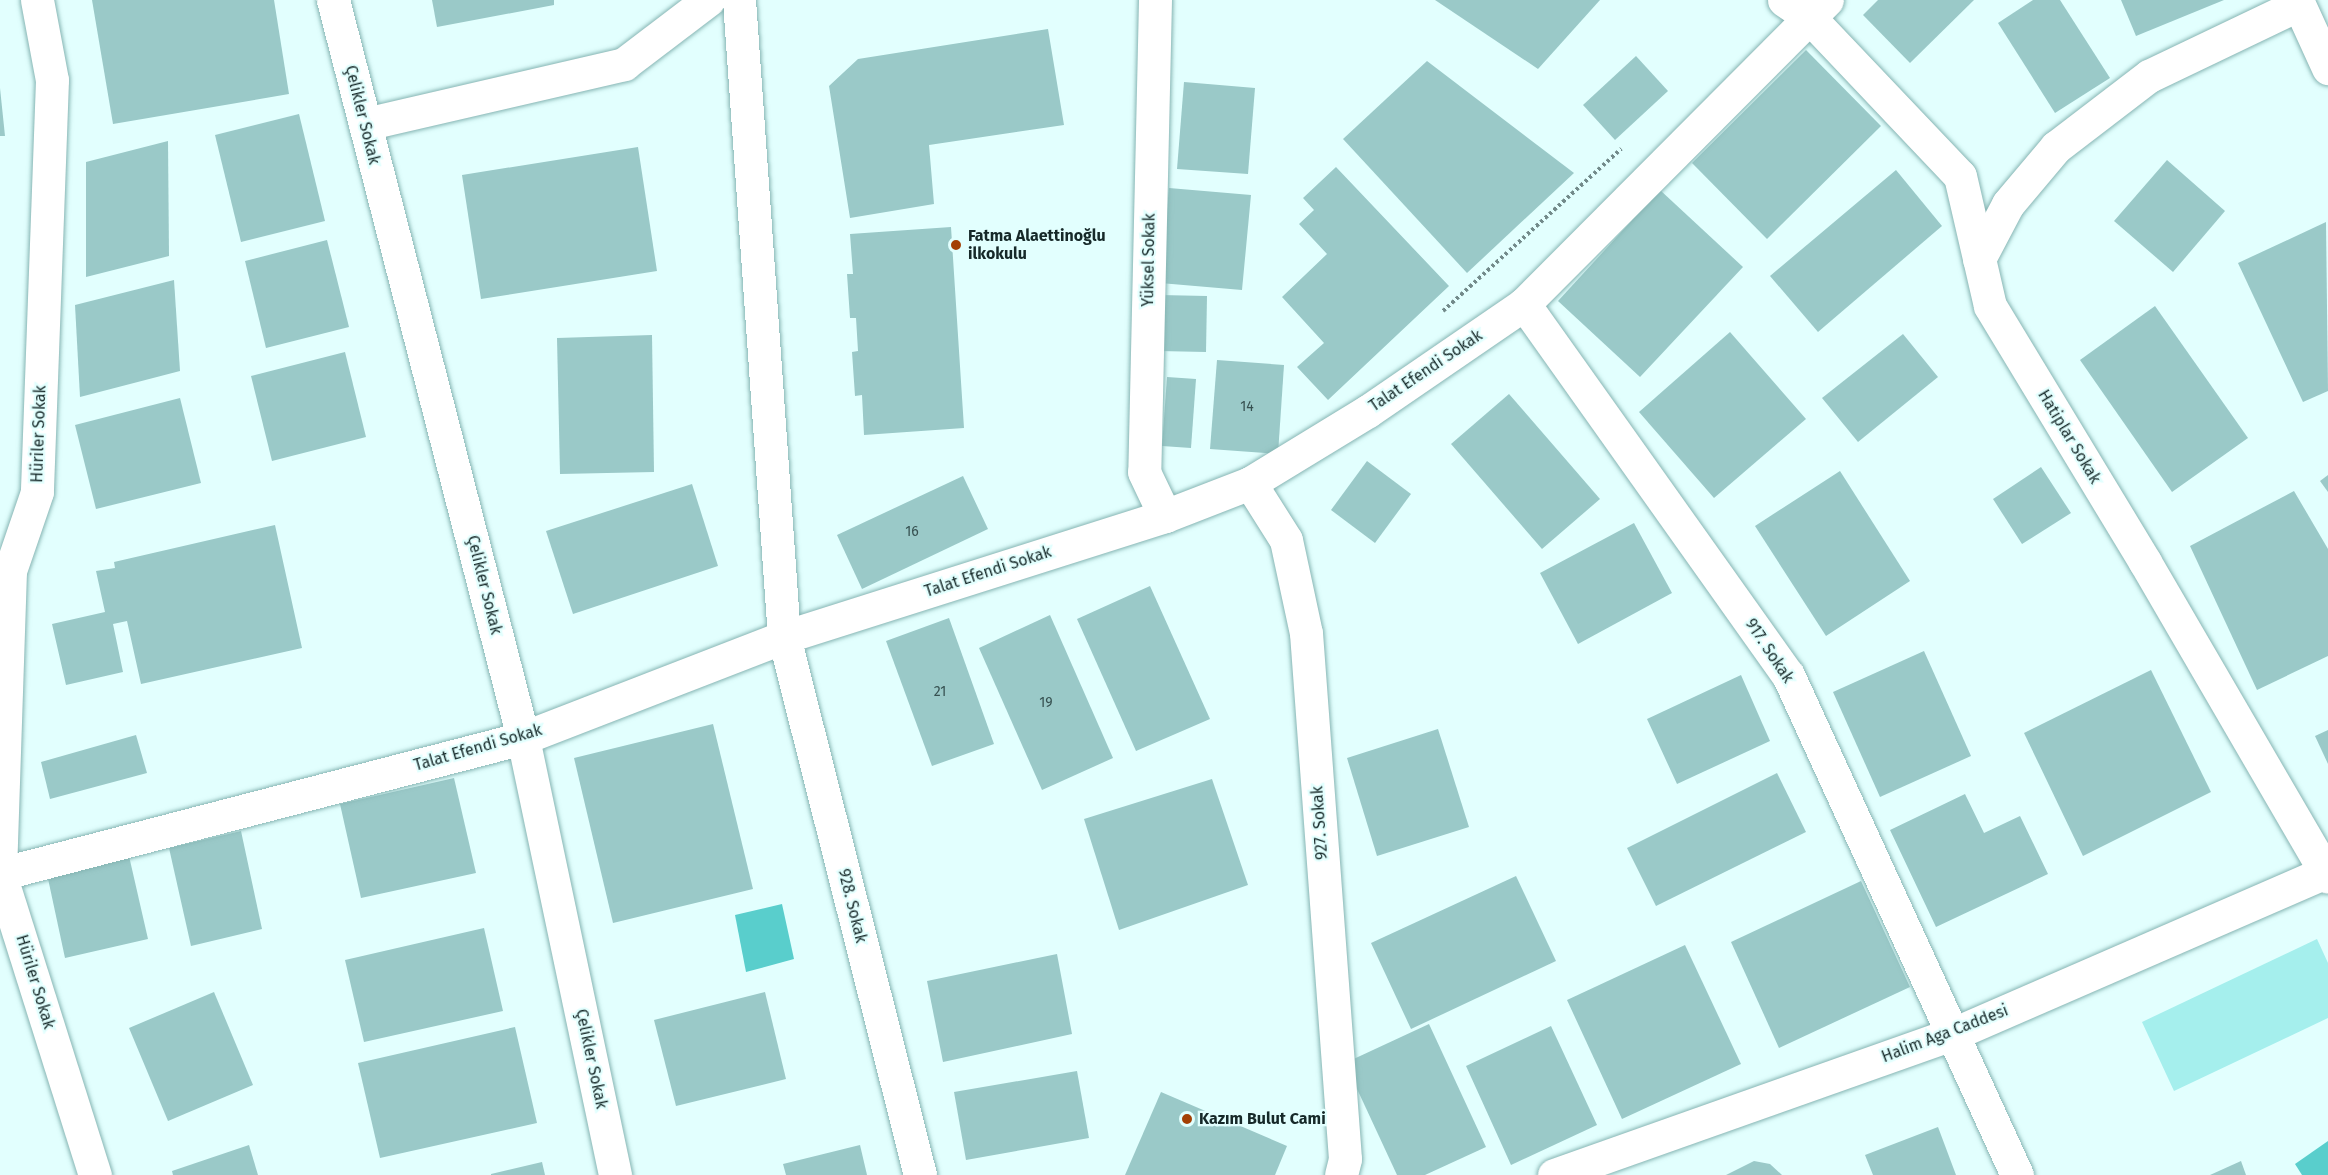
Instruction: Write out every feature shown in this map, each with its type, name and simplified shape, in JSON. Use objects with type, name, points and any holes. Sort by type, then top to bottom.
[{"type":"street","name":"Hüriler Sokak","points":[[37,0],[52,80],[37,492],[5,572],[0,874],[95,1175]]},
{"type":"street","name":"Çelikler Sokak","points":[[333,0],[524,738],[615,1175]]},
{"type":"street","points":[[365,124],[624,64],[708,0]]},
{"type":"street","name":"928. Sokak","points":[[739,0],[784,637],[920,1175]]},
{"type":"street","name":"Yüksel Sokak","points":[[1155,0],[1144,472],[1165,516]]},
{"type":"street","points":[[1979,259],[2008,204],[2056,147],[2149,76],[2298,2],[2328,68]]},
{"type":"street","name":"Talat Efendi Sokak","points":[[0,874],[524,738],[784,637],[1165,516],[1250,483],[1368,411],[1524,304],[1807,6]]},
{"type":"street","name":"Hatiplar Sokak","points":[[1807,6],[1960,176],[1990,306],[2145,562],[2326,874]]},
{"type":"street","name":"917. Sokak","points":[[1524,304],[1788,675],[2017,1175]]},
{"type":"street","name":"927. Sokak","points":[[1250,483],[1286,540],[1306,633],[1344,1148],[1341,1175]]},
{"type":"street","name":"Halim Aga Caddesi","points":[[1554,1175],[1953,1034],[2326,874]]},
{"type":"path","points":[[1439,314],[1626,146]]},
{"type":"shaded area","points":[[782,904],[794,959],[746,972],[735,915]]},
{"type":"shaded area","points":[[2317,939],[2328,963],[2328,1018],[2174,1091],[2142,1022]]},
{"type":"shaded area","points":[[2328,1141],[2328,1175],[2302,1175],[2295,1164]]},
{"type":"building","points":[[92,0],[274,0],[289,94],[113,124]]},
{"type":"building","points":[[432,0],[554,0],[554,5],[437,27]]},
{"type":"building","points":[[1435,0],[1600,0],[1538,69]]},
{"type":"building","points":[[1878,0],[1974,0],[1910,63],[1863,15]]},
{"type":"building","points":[[2033,0],[2060,0],[2110,78],[2055,113],[1998,23]]},
{"type":"building","points":[[2121,0],[2224,0],[2136,36]]},
{"type":"building","points":[[1048,29],[1064,125],[929,145],[934,204],[850,218],[829,86],[858,59]]},
{"type":"building","points":[[1806,50],[1881,126],[1767,239],[1692,163]]},
{"type":"building","points":[[1636,56],[1668,91],[1615,140],[1583,105]]},
{"type":"building","points":[[1427,61],[1574,173],[1467,273],[1343,139]]},
{"type":"building","points":[[1184,82],[1255,88],[1248,174],[1177,169]]},
{"type":"building","points":[[0,88],[5,136],[0,136]]},
{"type":"building","points":[[299,114],[325,221],[241,242],[215,135]]},
{"type":"building","points":[[168,141],[169,256],[86,277],[86,162]]},
{"type":"building","points":[[638,147],[657,271],[481,299],[462,175]]},
{"type":"building","points":[[2167,160],[2225,211],[2173,272],[2114,221]]},
{"type":"building","points":[[1336,167],[1449,286],[1328,400],[1297,367],[1324,343],[1282,297],[1327,254],[1299,224],[1314,210],[1303,198]]},
{"type":"building","points":[[1896,170],[1942,226],[1818,332],[1770,276]]},
{"type":"building","points":[[1169,188],[1251,195],[1242,290],[1160,283]]},
{"type":"building","points":[[1660,190],[1743,267],[1640,377],[1558,301]]},
{"type":"building","points":[[2326,222],[2328,391],[2303,402],[2238,263]]},
{"type":"building","points":[[951,227],[964,428],[864,435],[862,395],[855,396],[852,352],[858,351],[856,318],[850,318],[847,274],[853,274],[850,234]]},
{"type":"building","points":[[327,240],[349,327],[266,348],[245,261]]},
{"type":"building","points":[[174,280],[180,371],[80,397],[75,305]]},
{"type":"building","points":[[1160,295],[1207,296],[1206,352],[1159,351]]},
{"type":"building","points":[[2155,306],[2248,438],[2172,492],[2080,360]]},
{"type":"building","points":[[1730,332],[1806,419],[1714,498],[1639,412]]},
{"type":"building","points":[[1903,334],[1938,377],[1858,442],[1822,398]]},
{"type":"building","points":[[652,335],[654,472],[560,474],[557,338]]},
{"type":"building","points":[[345,352],[366,437],[272,461],[251,376]]},
{"type":"building","points":[[1217,360],[1284,365],[1278,454],[1210,449]]},
{"type":"building","points":[[1167,377],[1196,379],[1191,448],[1162,446]]},
{"type":"building","points":[[1509,394],[1600,499],[1542,549],[1451,444]]},
{"type":"building","points":[[180,398],[201,483],[96,509],[75,425]]},
{"type":"building","points":[[1367,461],[1411,494],[1375,543],[1331,510]]},
{"type":"building","points":[[2041,467],[2071,513],[2022,544],[1993,499]]},
{"type":"building","points":[[1840,471],[1910,581],[1826,636],[1755,526]]},
{"type":"building","points":[[2328,475],[2328,492],[2320,481]]},
{"type":"building","points":[[963,476],[988,529],[862,589],[837,535]]},
{"type":"building","points":[[692,484],[718,566],[573,614],[546,531]]},
{"type":"building","points":[[2294,491],[2328,549],[2328,656],[2257,690],[2190,546]]},
{"type":"building","points":[[1634,523],[1672,593],[1578,644],[1540,573]]},
{"type":"building","points":[[275,525],[302,648],[141,684],[127,621],[113,624],[123,672],[66,685],[52,624],[105,612],[96,571],[115,568],[114,562]]},
{"type":"building","points":[[1150,586],[1210,719],[1136,751],[1077,619]]},
{"type":"building","points":[[1050,615],[1113,758],[1042,790],[979,648]]},
{"type":"building","points":[[949,618],[994,744],[932,766],[886,641]]},
{"type":"building","points":[[1924,651],[1971,756],[1880,797],[1833,692]]},
{"type":"building","points":[[2151,670],[2211,792],[2083,856],[2024,733]]},
{"type":"building","points":[[1741,675],[1770,741],[1677,784],[1647,719]]},
{"type":"building","points":[[713,724],[753,889],[613,923],[574,758]]},
{"type":"building","points":[[1438,729],[1469,827],[1377,856],[1347,758]]},
{"type":"building","points":[[2328,730],[2328,764],[2315,736]]},
{"type":"building","points":[[136,735],[147,773],[50,799],[41,762]]},
{"type":"building","points":[[1777,773],[1806,832],[1656,906],[1627,848]]},
{"type":"building","points":[[454,778],[476,873],[361,898],[340,804]]},
{"type":"building","points":[[1212,779],[1248,885],[1119,930],[1084,819]]},
{"type":"building","points":[[1965,794],[1984,833],[2020,816],[2048,874],[1936,927],[1890,830]]},
{"type":"building","points":[[241,831],[262,929],[191,946],[169,848]]},
{"type":"building","points":[[129,856],[148,939],[65,958],[47,874]]},
{"type":"building","points":[[1516,876],[1556,961],[1411,1029],[1371,943]]},
{"type":"building","points":[[1861,881],[1910,987],[1779,1048],[1731,942]]},
{"type":"building","points":[[484,928],[503,1011],[364,1042],[345,960]]},
{"type":"building","points":[[1685,945],[1741,1064],[1622,1119],[1567,1000]]},
{"type":"building","points":[[1057,954],[1072,1034],[943,1062],[927,981]]},
{"type":"building","points":[[214,992],[253,1085],[168,1121],[129,1028]]},
{"type":"building","points":[[765,992],[786,1079],[676,1106],[654,1020]]},
{"type":"building","points":[[1429,1024],[1486,1147],[1425,1175],[1397,1175],[1345,1063]]},
{"type":"building","points":[[1551,1026],[1597,1125],[1511,1165],[1466,1066]]},
{"type":"building","points":[[515,1027],[537,1123],[380,1158],[358,1063]]},
{"type":"building","points":[[1077,1071],[1089,1138],[966,1160],[954,1092]]},
{"type":"building","name":"Kazım Bulut Cami","points":[[1161,1092],[1287,1146],[1275,1175],[1125,1175]]},
{"type":"building","points":[[1938,1127],[1956,1175],[1873,1175],[1865,1155]]},
{"type":"building","points":[[249,1145],[258,1175],[173,1175],[172,1171]]},
{"type":"building","points":[[860,1145],[867,1175],[786,1175],[783,1164]]},
{"type":"building","points":[[1754,1161],[1770,1164],[1782,1175],[1726,1175]]},
{"type":"building","points":[[2241,1161],[2246,1175],[2210,1175]]},
{"type":"building","points":[[542,1162],[545,1175],[491,1175],[491,1174]]},
{"type":"place","name":"Fatma Alaettinoğlu ilkokulu","points":[[956,245]]},
{"type":"place","name":"Kazım Bulut Cami","points":[[1187,1119]]}]
